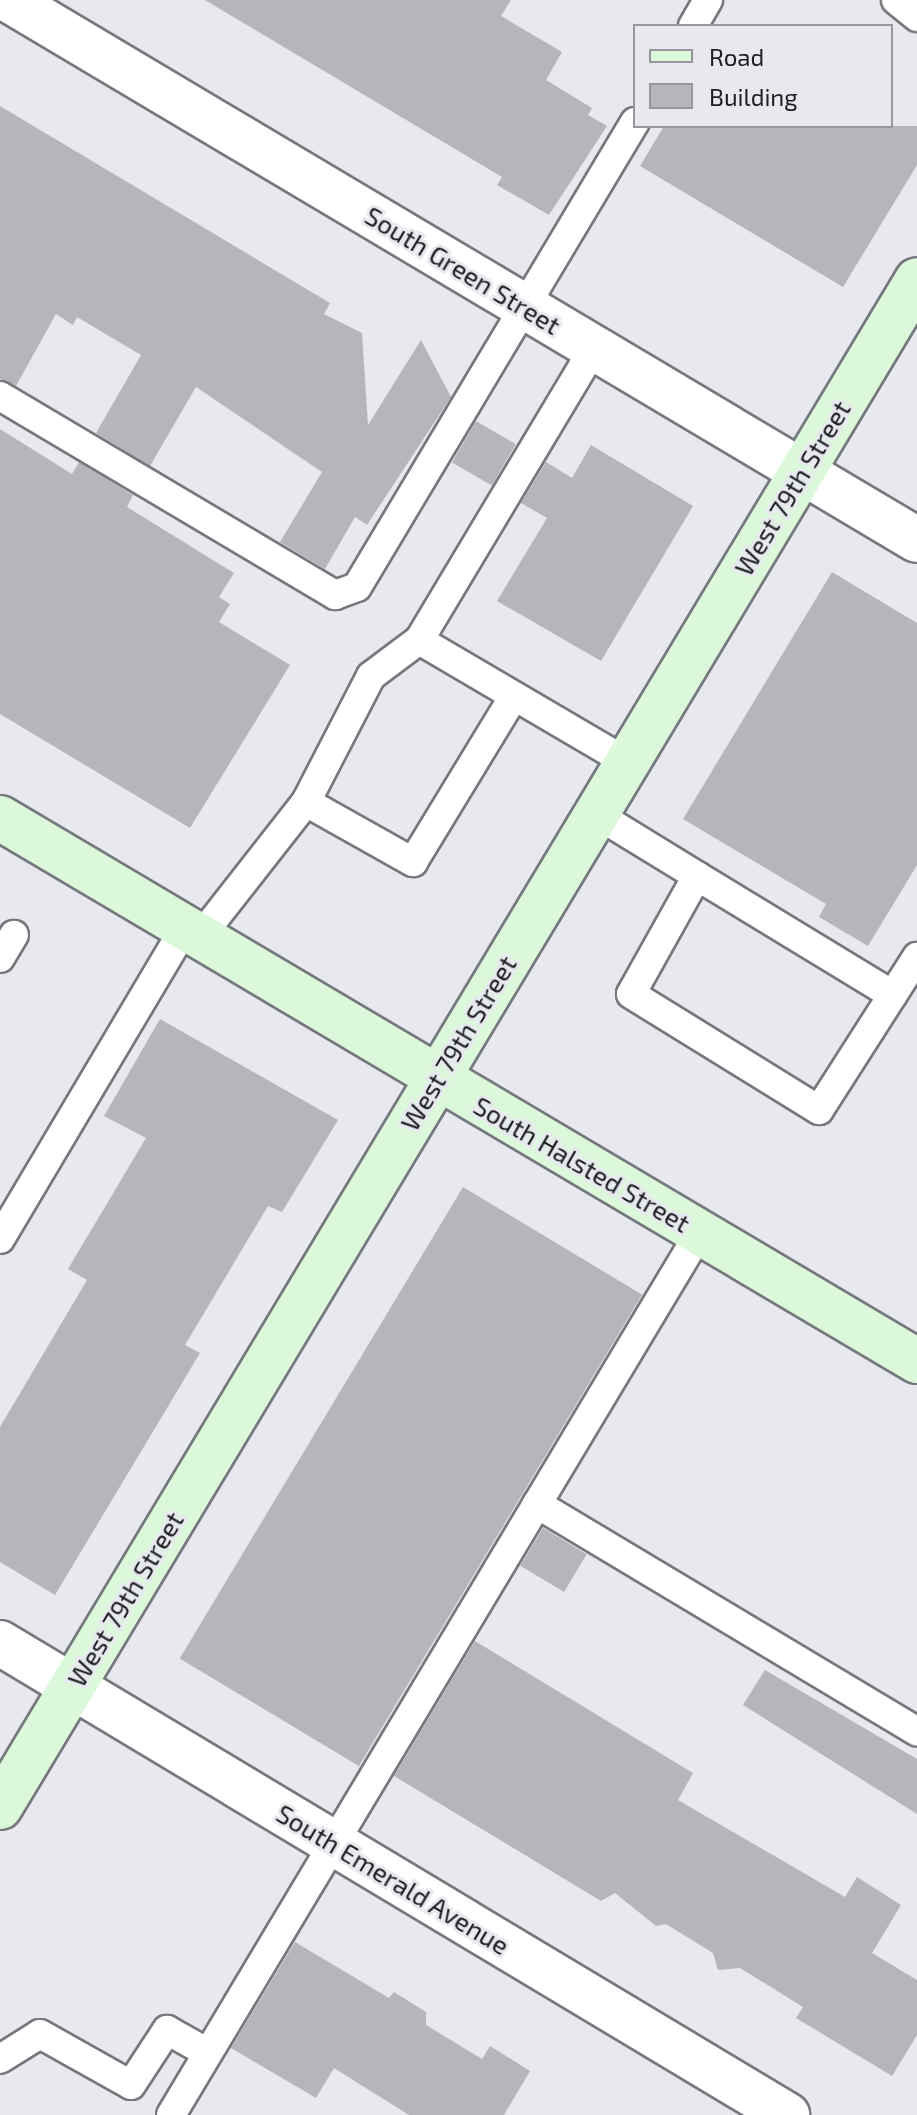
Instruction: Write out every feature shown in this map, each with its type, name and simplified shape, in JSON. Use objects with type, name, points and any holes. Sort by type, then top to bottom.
[{"type":"main road","name":"West 79th Street","points":[[0,1807],[917,280]]},
{"type":"main road","name":"South Halsted Street","points":[[0,818],[436,1079],[917,1361]]},
{"type":"street","name":"South Green Street","points":[[9,0],[917,540]]},
{"type":"street","name":"South Emerald Avenue","points":[[0,1643],[787,2115]]},
{"type":"lane","points":[[0,396],[335,595],[357,587],[633,125]]},
{"type":"lane","points":[[0,1239],[11,1196],[192,932],[306,802],[371,676],[419,640],[594,348]]},
{"type":"lane","points":[[419,640],[627,762]]},
{"type":"lane","points":[[306,802],[413,862],[514,696]]},
{"type":"lane","points":[[596,814],[893,995]]},
{"type":"lane","points":[[697,876],[631,994],[819,1110],[917,957]]},
{"type":"lane","points":[[171,2115],[700,1232]]},
{"type":"lane","points":[[537,1504],[917,1731]]},
{"type":"lane","points":[[0,2059],[40,2034],[131,2085],[167,2030],[208,2053]]},
{"type":"building","points":[[205,0],[511,0],[501,16],[562,52],[546,80],[592,108],[588,115],[607,126],[549,215],[497,185],[502,177]]},
{"type":"building","points":[[0,106],[330,303],[324,314],[362,333],[368,425],[421,340],[451,397],[367,525],[355,517],[325,569],[280,542],[322,472],[196,387],[150,466],[96,433],[141,355],[77,317],[73,325],[56,314],[16,386],[0,379]]},
{"type":"building","points":[[917,126],[917,165],[843,287],[640,166],[663,128]]},
{"type":"building","points":[[476,421],[516,444],[492,486],[452,463]]},
{"type":"building","points":[[0,429],[72,474],[79,462],[133,495],[127,507],[234,573],[219,597],[230,604],[219,622],[290,665],[190,828],[0,714]]},
{"type":"building","points":[[591,445],[693,506],[601,661],[497,601],[547,518],[521,503],[546,462],[572,478]]},
{"type":"building","points":[[832,572],[917,623],[917,865],[868,946],[819,917],[826,904],[683,819]]},
{"type":"building","points":[[160,1019],[338,1120],[282,1212],[268,1206],[185,1345],[200,1353],[55,1595],[0,1562],[0,1427],[87,1280],[68,1269],[146,1138],[104,1116]]},
{"type":"building","points":[[463,1187],[642,1295],[359,1766],[180,1658]]},
{"type":"building","points":[[543,1528],[587,1554],[564,1592],[520,1566]]},
{"type":"building","points":[[475,1641],[693,1773],[678,1800],[845,1897],[857,1877],[901,1905],[872,1953],[917,1980],[917,2035],[892,2076],[796,2018],[803,2007],[740,1968],[718,1970],[713,1953],[666,1924],[656,1926],[615,1893],[601,1901],[394,1776]]},
{"type":"building","points":[[765,1670],[917,1759],[917,1814],[743,1705]]},
{"type":"building","points":[[295,1942],[389,1998],[394,1992],[426,2012],[426,2025],[482,2059],[490,2046],[530,2071],[504,2115],[409,2115],[334,2068],[316,2098],[231,2048]]}]
